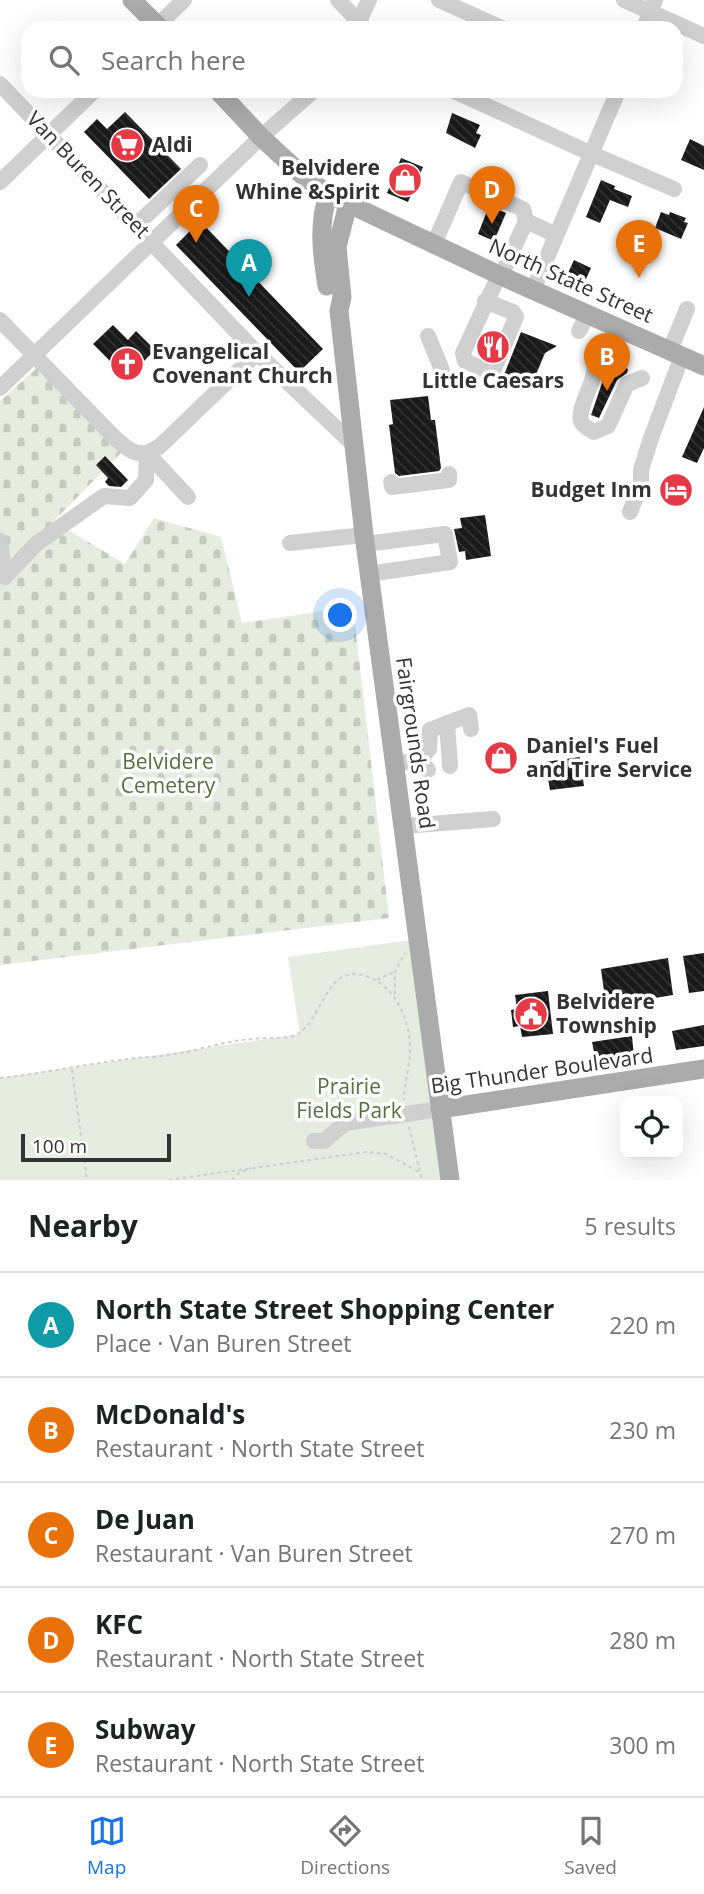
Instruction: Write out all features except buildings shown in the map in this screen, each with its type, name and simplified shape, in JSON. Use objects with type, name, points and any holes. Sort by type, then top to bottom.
[{"type":"main road","points":[[132,0],[151,21]]},
{"type":"main road","name":"North State Street","points":[[225,98],[261,137],[302,175],[328,194],[533,290],[583,323],[676,353],[704,366]]},
{"type":"main road","name":"Fairgrounds Road","points":[[328,194],[320,240],[330,302],[340,311]]},
{"type":"main road","name":"Fairgrounds Road","points":[[348,204],[337,247],[342,297],[340,311],[369,574],[450,1180]]},
{"type":"main road","name":"Big Thunder Boulevard","points":[[440,1109],[704,1069]]},
{"type":"street","points":[[163,21],[184,0]]},
{"type":"street","points":[[338,0],[356,21]]},
{"type":"street","points":[[362,21],[369,0]]},
{"type":"street","points":[[439,0],[486,21]]},
{"type":"street","points":[[624,0],[653,6],[678,21]]},
{"type":"street","points":[[683,24],[704,36]]},
{"type":"street","name":"Van Buren Street","points":[[0,83],[257,353],[354,444]]},
{"type":"street","points":[[0,182],[87,98]]},
{"type":"street","points":[[0,388],[261,137],[305,98]]},
{"type":"street","points":[[469,98],[674,189]]},
{"type":"street","points":[[533,290],[615,98]]},
{"type":"street","points":[[135,226],[200,165]]},
{"type":"street","points":[[434,244],[461,183],[523,209],[526,221],[485,301],[463,353],[469,363],[488,371],[494,369],[516,320],[513,312],[485,301]]},
{"type":"street","points":[[526,221],[556,235]]},
{"type":"street","points":[[630,512],[641,484],[641,470],[687,309]]},
{"type":"street","points":[[0,320],[123,445],[137,454],[159,447],[257,353]]},
{"type":"street","points":[[428,336],[442,370]]},
{"type":"street","points":[[595,366],[595,377],[580,421],[594,432],[608,426],[627,384],[642,378]]},
{"type":"street","points":[[147,453],[188,497]]},
{"type":"street","points":[[0,541],[5,577],[36,544],[104,496],[130,498],[146,480],[147,453]]},
{"type":"street","points":[[391,482],[392,487],[449,480],[449,474]]},
{"type":"street","points":[[290,543],[445,534],[450,562],[369,574]]},
{"type":"street","points":[[395,764],[424,765],[429,749],[430,730],[470,715],[471,729]]},
{"type":"street","points":[[447,723],[450,766]]},
{"type":"street","points":[[404,826],[494,819]]},
{"type":"street","name":"Big Thunder Boulevard","points":[[314,1142],[324,1141],[345,1123],[440,1109]]},
{"type":"path","points":[[375,980],[395,971],[406,953]]},
{"type":"path","points":[[395,971],[395,995],[405,1016],[410,1052],[404,1098],[422,1180]]},
{"type":"path","points":[[0,1078],[168,1056],[251,1039],[291,1037],[300,1034],[306,1027],[329,988],[343,977],[355,974],[375,980],[395,995]]},
{"type":"path","points":[[71,1068],[87,1180]]},
{"type":"path","points":[[169,1180],[366,1152],[386,1154],[420,1172]]},
{"type":"path","points":[[232,1180],[239,1173],[256,1166]]},
{"type":"path","points":[[213,1173],[213,1180]]},
{"type":"green space","name":"Belvidere Cemetery","points":[[40,365],[124,450],[7,568],[65,528],[125,564],[154,518],[221,537],[242,623],[353,607],[389,918],[0,965],[0,401]]},
{"type":"green space","name":"Prairie Fields Park","points":[[411,940],[441,1180],[0,1180],[0,1078],[300,1034],[288,957]]},
{"type":"place","name":"Aldi","points":[[127,145]]},
{"type":"place","name":"Belvidere Whine &Spirit","points":[[405,180]]},
{"type":"place","name":"KFC","points":[[492,224]]},
{"type":"place","name":"De Juan","points":[[196,243]]},
{"type":"place","name":"Subway","points":[[639,278]]},
{"type":"place","name":"North State Street Shopping Center","points":[[249,297]]},
{"type":"place","name":"Little Caesars","points":[[493,347]]},
{"type":"place","name":"Evangelical Covenant Church","points":[[127,364]]},
{"type":"place","name":"McDonald's","points":[[607,391]]},
{"type":"place","name":"Budget Inm","points":[[676,490]]},
{"type":"place","name":"Daniel's Fuel and Tire Service","points":[[501,758]]},
{"type":"place","name":"Belvidere Township","points":[[531,1014]]}]
